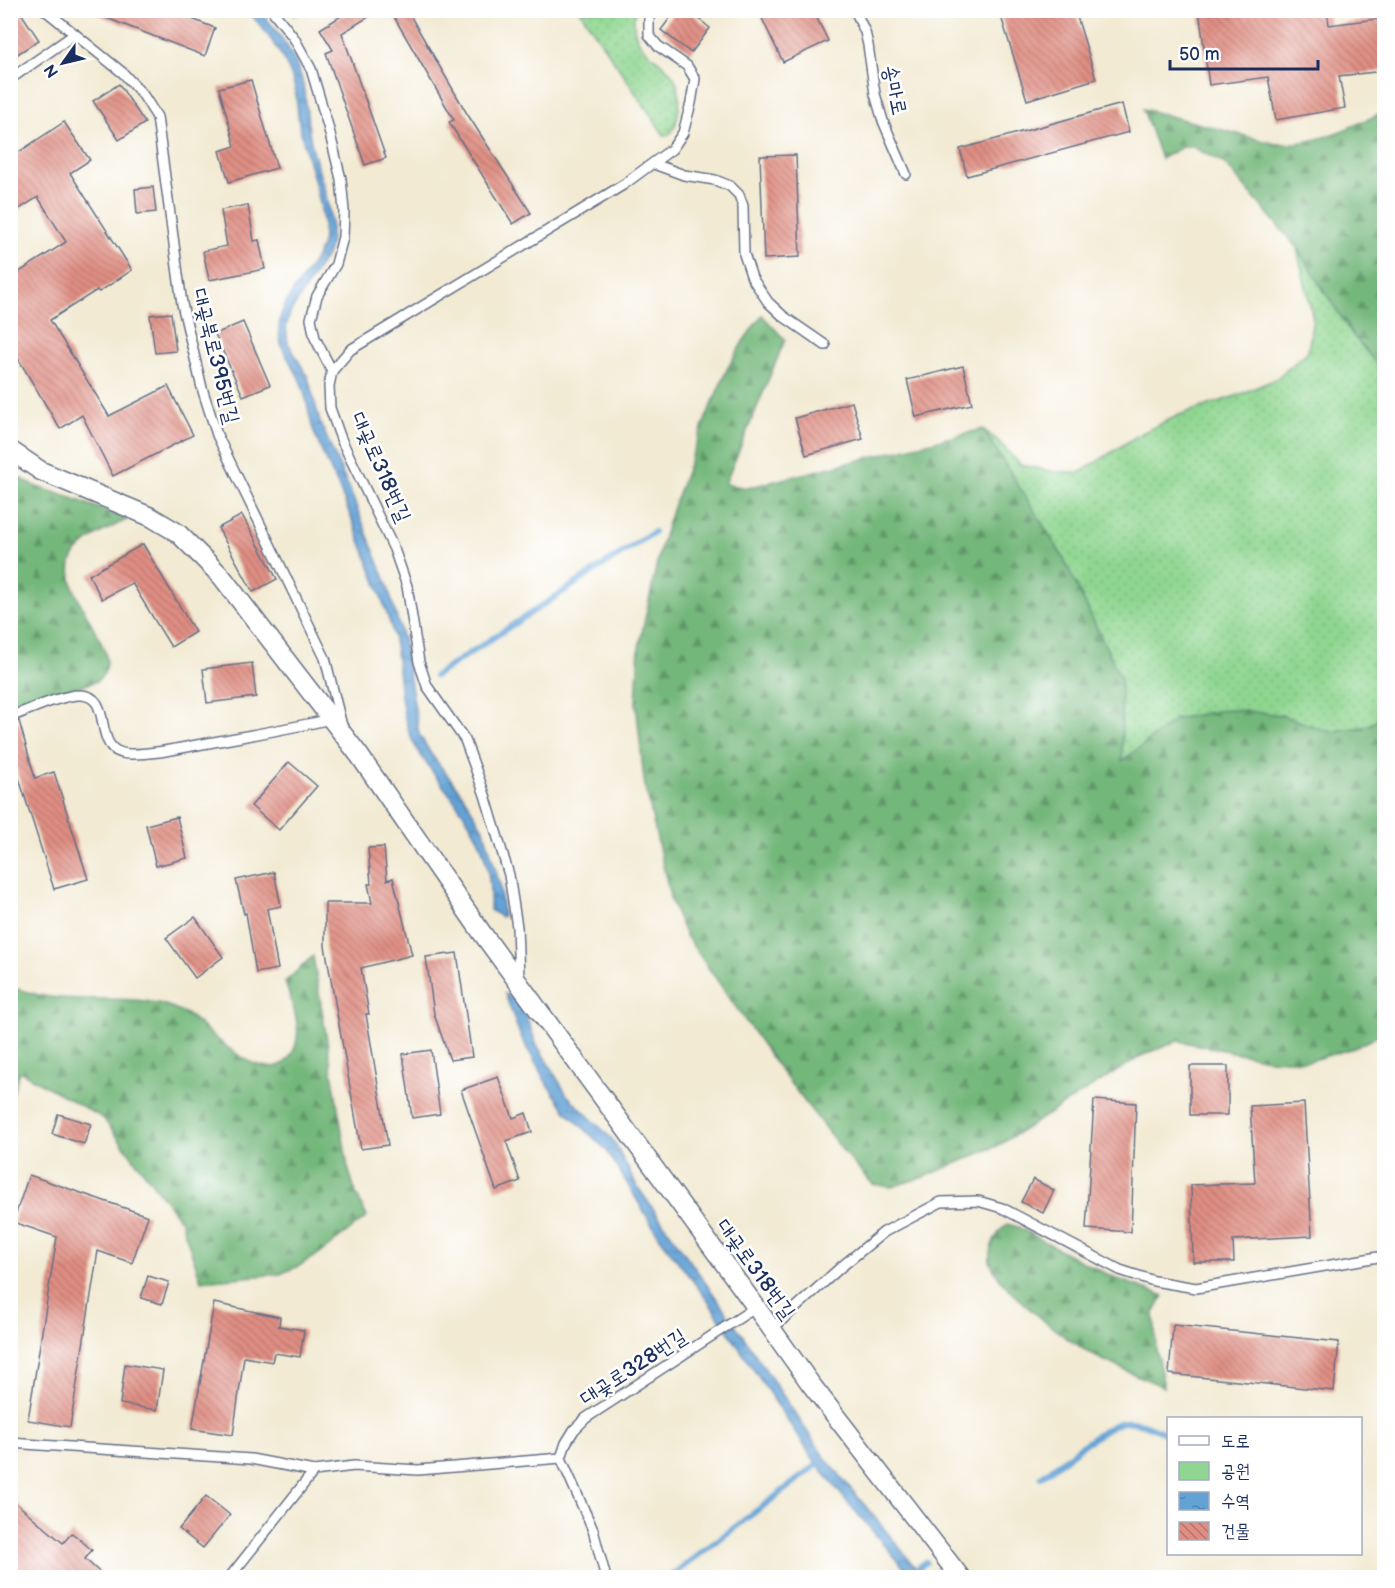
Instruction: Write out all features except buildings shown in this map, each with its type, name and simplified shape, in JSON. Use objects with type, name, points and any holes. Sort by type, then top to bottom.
[{"type":"street","name":"대곶로318번길","points":[[10,450],[41,471],[151,517],[178,533],[222,577],[344,734],[749,1311],[772,1329],[810,1383],[961,1578]]},
{"type":"lane","name":"대곶북로395번길","points":[[45,10],[123,73],[143,95],[157,117],[182,304],[202,388],[217,435],[326,658],[344,734]]},
{"type":"lane","points":[[272,10],[294,38],[311,69],[341,179],[344,211],[343,237],[336,264],[317,296],[311,319],[315,338],[332,372],[350,350],[654,164],[672,149],[683,132],[695,79],[687,66],[658,46],[649,35],[649,10]]},
{"type":"lane","name":"송마로","points":[[855,10],[865,32],[875,94],[883,122],[906,174]]},
{"type":"lane","points":[[10,79],[75,34]]},
{"type":"lane","points":[[654,164],[684,175],[715,180],[730,186],[739,195],[743,206],[744,254],[752,278],[768,302],[783,316],[825,345]]},
{"type":"lane","name":"대곶로318번길","points":[[332,372],[329,386],[330,408],[341,439],[394,549],[407,586],[419,662],[427,686],[465,740],[489,807],[509,875],[517,927],[519,984]]},
{"type":"lane","points":[[10,717],[80,695],[92,698],[99,707],[108,744],[117,752],[129,754],[165,751],[331,719]]},
{"type":"lane","points":[[772,1329],[884,1232],[941,1202],[978,1201],[1002,1208],[1120,1270],[1154,1281],[1196,1288],[1384,1256]]},
{"type":"lane","name":"대곶로328번길","points":[[561,1458],[574,1430],[586,1418],[749,1311]]},
{"type":"lane","points":[[10,1443],[251,1459],[314,1472],[354,1466],[418,1470],[561,1458],[593,1530],[606,1578]]},
{"type":"lane","points":[[229,1578],[314,1472]]},
{"type":"green space","points":[[580,11],[635,11],[634,28],[639,41],[666,67],[674,77],[679,90],[678,116],[669,135],[664,135]]},
{"type":"green space","points":[[1143,109],[1276,144],[1319,139],[1384,112],[1384,373],[1352,334],[1297,248],[1225,164],[1193,147],[1182,147],[1161,159]]},
{"type":"green space","points":[[1297,248],[1352,334],[1384,373],[1384,717],[1367,726],[1330,732],[1281,715],[1176,719],[1122,762],[1121,679],[1063,557],[983,429],[1021,465],[1055,472],[1081,472],[1140,434],[1179,415],[1236,396],[1276,379],[1308,351],[1313,318]]},
{"type":"green space","points":[[762,315],[785,340],[725,484],[747,488],[983,429],[1063,557],[1121,679],[1122,761],[1176,719],[1228,709],[1281,715],[1330,732],[1367,726],[1384,717],[1384,1033],[1354,1048],[1309,1061],[1268,1059],[1178,1041],[1141,1056],[999,1145],[924,1177],[891,1187],[872,1184],[847,1156],[780,1070],[686,936],[671,901],[644,781],[636,703],[639,647],[660,549],[673,507],[727,369]]},
{"type":"green space","points":[[11,473],[37,487],[128,519],[99,534],[80,548],[75,554],[70,569],[73,586],[106,655],[106,669],[94,682],[58,691],[11,708]]},
{"type":"green space","points":[[313,956],[348,1168],[367,1217],[323,1251],[299,1266],[280,1274],[201,1281],[181,1221],[103,1118],[19,1071],[11,1100],[11,987],[50,997],[122,999],[165,1005],[186,1014],[236,1054],[266,1067],[279,1066],[290,1057],[295,1048],[298,1029],[285,982]]},
{"type":"green space","points":[[1007,1224],[1018,1227],[1118,1279],[1164,1296],[1154,1312],[1156,1349],[1164,1387],[1081,1348],[1036,1315],[1008,1289],[998,1276],[990,1259],[993,1242]]},
{"type":"green space","points":[[11,1238],[17,1328],[11,1350]]},
{"type":"water","points":[[248,11],[259,11],[265,17],[295,60],[305,94],[310,137],[331,222],[329,251],[290,313],[286,327],[288,343],[308,377],[320,422],[387,584],[404,642],[419,734],[431,754],[463,795],[484,830],[500,885],[503,916],[501,917],[490,910],[488,872],[472,826],[427,764],[409,732],[402,704],[395,645],[388,617],[354,524],[315,435],[301,383],[281,344],[279,329],[281,315],[293,291],[317,256],[322,243],[322,217],[300,128],[293,81],[277,49]]},
{"type":"water","points":[[505,994],[522,1005],[537,1045],[567,1095],[613,1140],[637,1186],[739,1330],[823,1455],[923,1577],[912,1577],[815,1462],[706,1298],[660,1238],[606,1150],[566,1111],[547,1084],[520,1035]]},
{"type":"waterway","points":[[295,13],[299,10]]},
{"type":"waterway","points":[[435,676],[654,532]]},
{"type":"waterway","points":[[1041,1477],[1105,1430],[1123,1422],[1140,1423],[1167,1434]]},
{"type":"waterway","points":[[668,1578],[821,1462]]},
{"type":"waterway","points":[[913,1572],[926,1562]]}]
